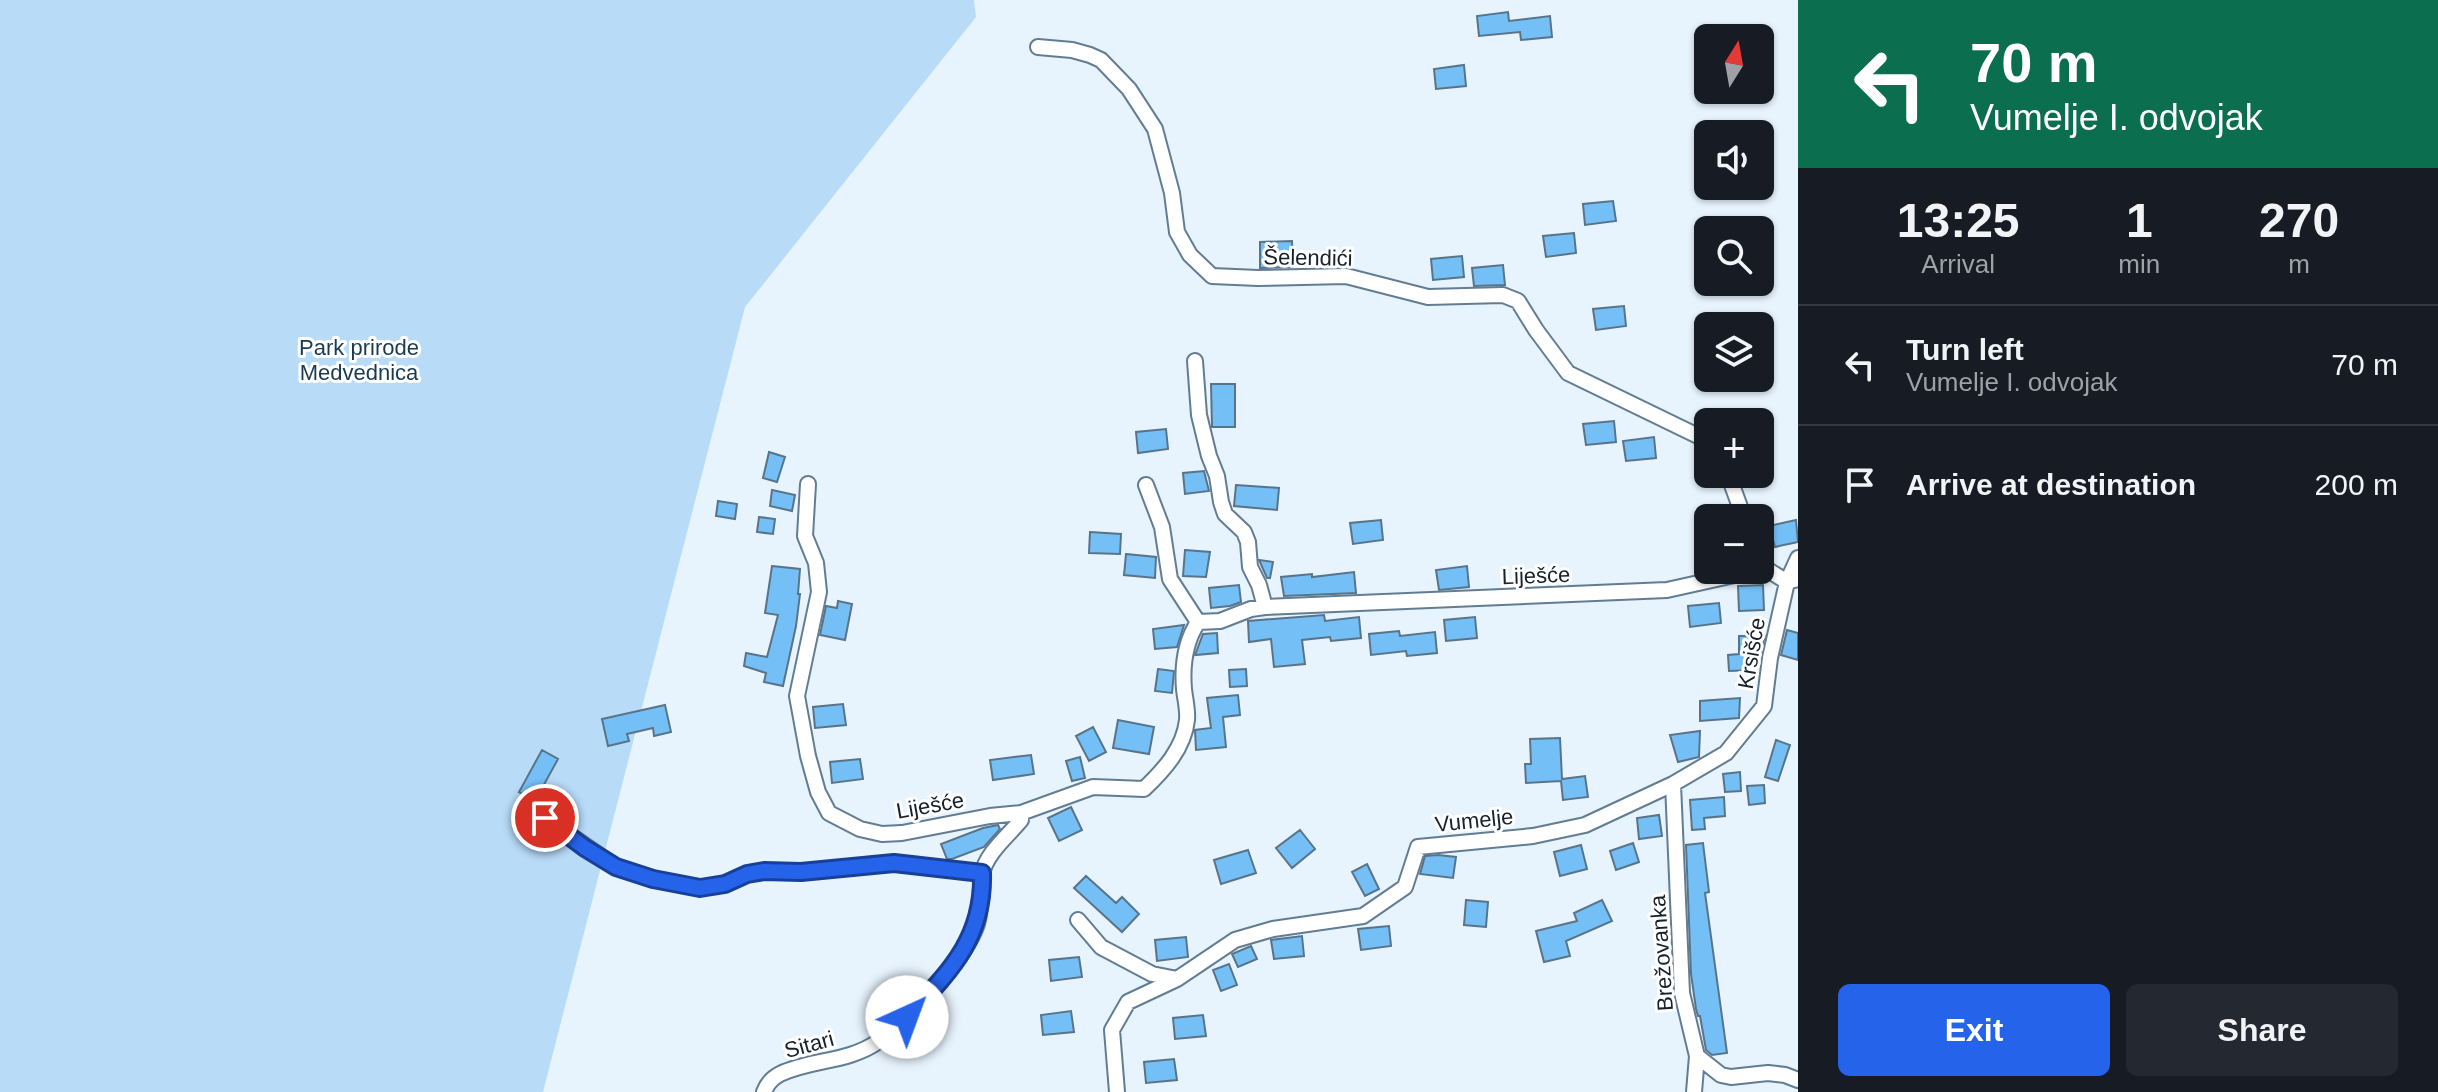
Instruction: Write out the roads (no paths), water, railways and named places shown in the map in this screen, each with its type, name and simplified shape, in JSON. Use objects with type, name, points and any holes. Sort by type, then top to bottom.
[{"type":"street","name":"Šelendići","points":[[1038,47],[1072,50],[1101,60],[1129,89],[1155,129],[1172,193],[1177,232],[1190,255],[1212,276],[1346,276],[1428,297],[1503,295],[1518,301],[1568,373],[1694,434]]},
{"type":"street","points":[[1195,361],[1199,415],[1217,476],[1221,502],[1225,514],[1244,532],[1250,567],[1265,607]]},
{"type":"street","name":"Liješće","points":[[808,484],[805,536],[816,563],[819,592],[797,696],[808,756],[818,792],[829,813],[860,829],[882,834],[1021,813],[1093,787],[1144,789],[1175,754],[1184,735],[1187,718],[1185,654],[1189,636],[1198,622],[1220,621],[1265,607],[1667,590],[1694,583]]},
{"type":"street","points":[[1146,485],[1162,527],[1170,579],[1198,622]]},
{"type":"street","name":"Krsišće","points":[[1673,784],[1726,753],[1764,706],[1770,658],[1798,558]]},
{"type":"street","name":"Vumelje","points":[[1117,1092],[1112,1030],[1128,1002],[1177,979],[1235,940],[1273,929],[1363,916],[1405,887],[1418,847],[1533,836],[1585,825],[1673,784]]},
{"type":"street","name":"Brežovanka","points":[[1673,784],[1682,993],[1697,1056],[1694,1092]]},
{"type":"street","name":"Sitari","points":[[764,1092],[768,1083],[779,1074],[855,1054],[879,1042],[934,988],[968,944],[981,903],[982,873],[987,861],[1021,820],[1021,813]]},
{"type":"street","points":[[545,818],[616,867],[653,879],[700,888],[725,884],[747,874],[764,871],[801,872],[894,863],[982,873]]},
{"type":"street","points":[[1078,920],[1101,947],[1152,974],[1177,979]]},
{"type":"street","points":[[1697,1056],[1721,1075],[1731,1077],[1768,1073],[1798,1080]]},
{"type":"park label","name":"Park prirode Medvednica","points":[[359,360]]}]
